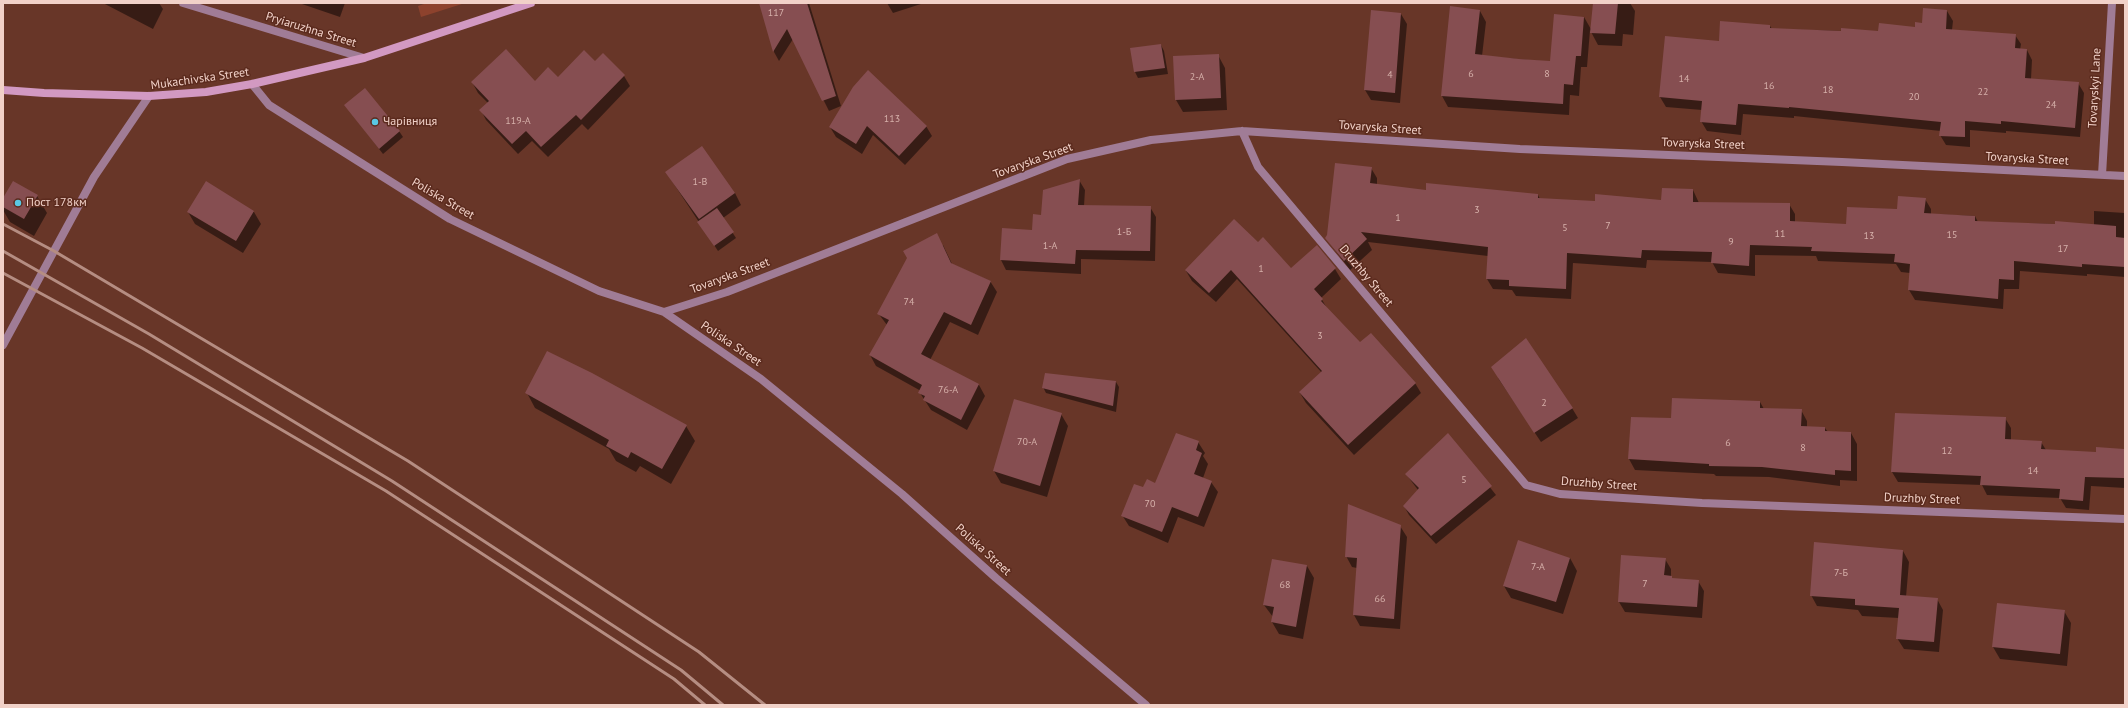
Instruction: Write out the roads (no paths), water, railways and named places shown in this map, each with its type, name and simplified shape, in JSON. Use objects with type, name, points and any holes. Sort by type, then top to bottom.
[{"type":"street","name":"Pryiaruzhna Street","points":[[183,3],[364,58]]},
{"type":"street","name":"Mukachivska Street","points":[[3,346],[94,177],[149,96],[206,92],[252,84],[364,58],[531,3]]},
{"type":"street","name":"Tovaryskyi Lane","points":[[2102,175],[2112,3]]},
{"type":"street","name":"Poliska Street","points":[[252,84],[269,105],[450,220],[599,291],[664,312],[761,379],[896,489],[996,578],[1146,705]]},
{"type":"street","points":[[3,90],[44,93],[149,96]]},
{"type":"street","name":"Tovaryska Street","points":[[664,312],[726,292],[1067,159],[1151,140],[1242,131],[1520,149],[1842,162],[2125,176]]},
{"type":"street","name":"Druzhby Street","points":[[1242,131],[1258,167],[1526,485],[1560,494],[1702,503],[2125,519]]},
{"type":"railway","points":[[3,224],[54,251],[408,461],[699,652],[765,705]]},
{"type":"railway","points":[[3,251],[149,334],[392,481],[681,670],[723,705]]},
{"type":"railway","points":[[3,273],[142,348],[386,491],[674,679],[705,705]]},
{"type":"place","name":"Чарівниця","points":[[375,122]]},
{"type":"place","name":"Пост 178км","points":[[18,203]]}]
